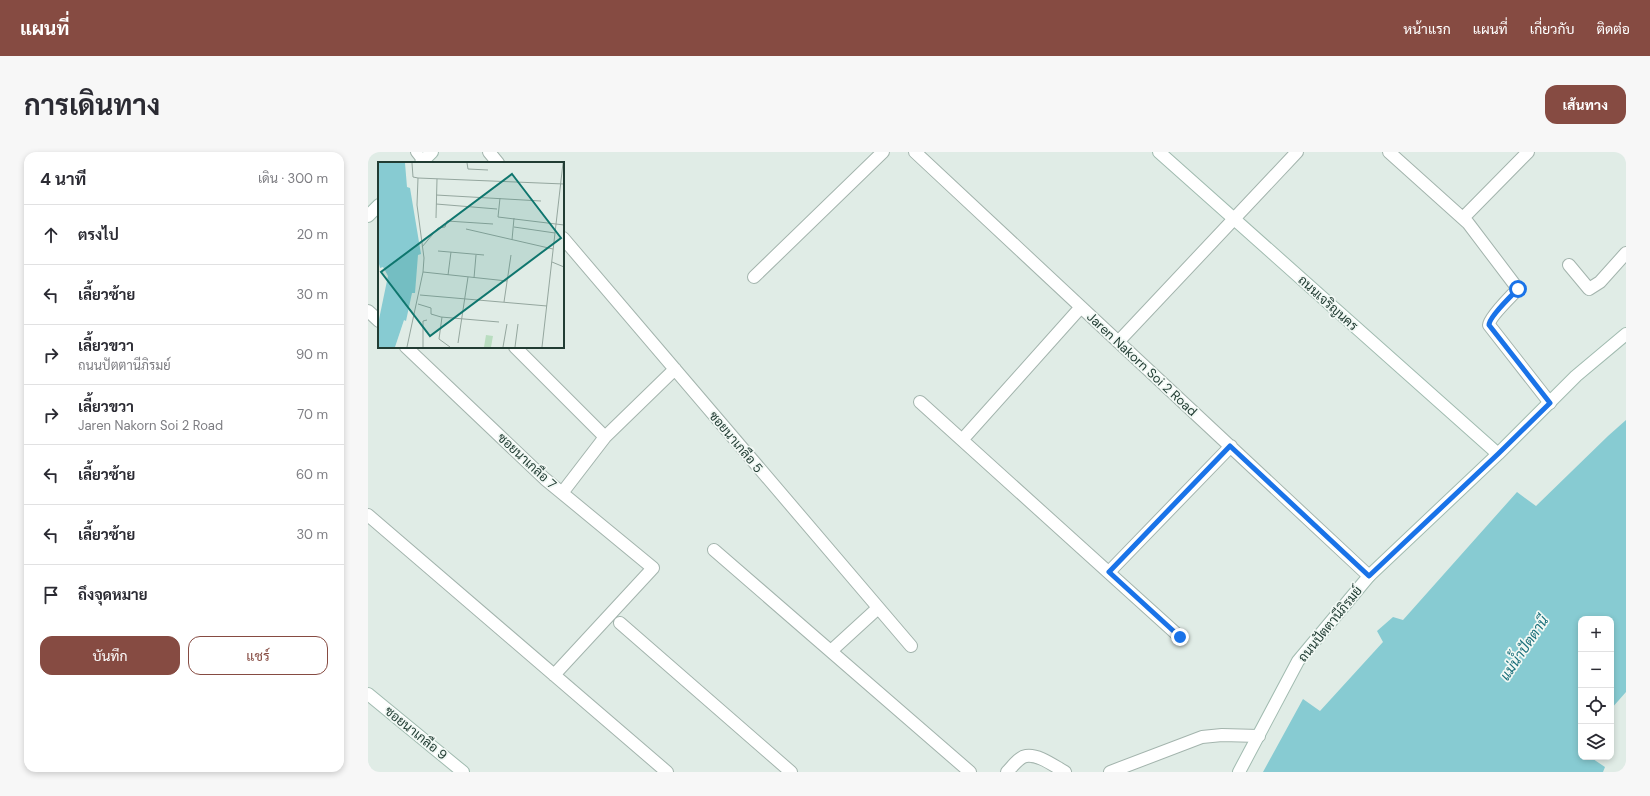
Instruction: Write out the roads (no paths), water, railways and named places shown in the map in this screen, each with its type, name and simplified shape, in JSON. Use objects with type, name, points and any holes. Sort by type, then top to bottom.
[{"type":"street","points":[[420,159],[432,152]]},
{"type":"street","points":[[489,152],[497,162]]},
{"type":"street","points":[[754,277],[883,152]]},
{"type":"street","name":"Jaren Nakorn Soi 2 Road","points":[[915,152],[1369,576]]},
{"type":"street","name":"ถนนเจริญนคร","points":[[1159,152],[1498,454]]},
{"type":"street","points":[[1118,342],[1297,152]]},
{"type":"street","points":[[1389,152],[1463,218],[1518,289],[1503,307],[1493,315],[1489,321],[1489,325],[1550,403]]},
{"type":"street","points":[[1463,218],[1528,152]]},
{"type":"street","name":"ซอยนาเกลือ 5","points":[[564,239],[911,646]]},
{"type":"street","points":[[1569,264],[1589,289],[1600,282],[1626,253]]},
{"type":"street","points":[[962,440],[1081,307]]},
{"type":"street","points":[[368,311],[378,320]]},
{"type":"street","name":"ถนนปัตตานีภิรมย์","points":[[1239,772],[1298,661],[1369,576],[1498,454],[1576,376],[1626,334]]},
{"type":"street","name":"ซอยนาเกลือ 7","points":[[407,348],[545,479],[653,568],[554,675]]},
{"type":"street","points":[[516,348],[605,437]]},
{"type":"street","points":[[562,493],[605,437],[675,369]]},
{"type":"street","points":[[920,402],[1180,637]]},
{"type":"street","points":[[1109,572],[1230,446]]},
{"type":"street","points":[[368,515],[667,772]]},
{"type":"street","points":[[714,550],[970,772]]},
{"type":"street","points":[[831,651],[878,608]]},
{"type":"street","points":[[620,623],[791,772]]},
{"type":"street","name":"ซอยนาเกลือ 9","points":[[368,694],[463,772]]},
{"type":"street","points":[[1110,772],[1202,737],[1222,735],[1259,736]]},
{"type":"street","points":[[1006,772],[1017,761],[1026,756],[1038,757],[1065,772]]},
{"type":"water","name":"แม่น้ำปัตตานี","points":[[1626,420],[1626,692],[1614,706],[1614,616],[1578,616],[1578,760],[1594,760],[1605,767],[1603,772],[1263,772],[1303,699],[1320,711],[1383,642],[1377,631],[1393,617],[1403,620],[1517,492],[1536,506]]}]
